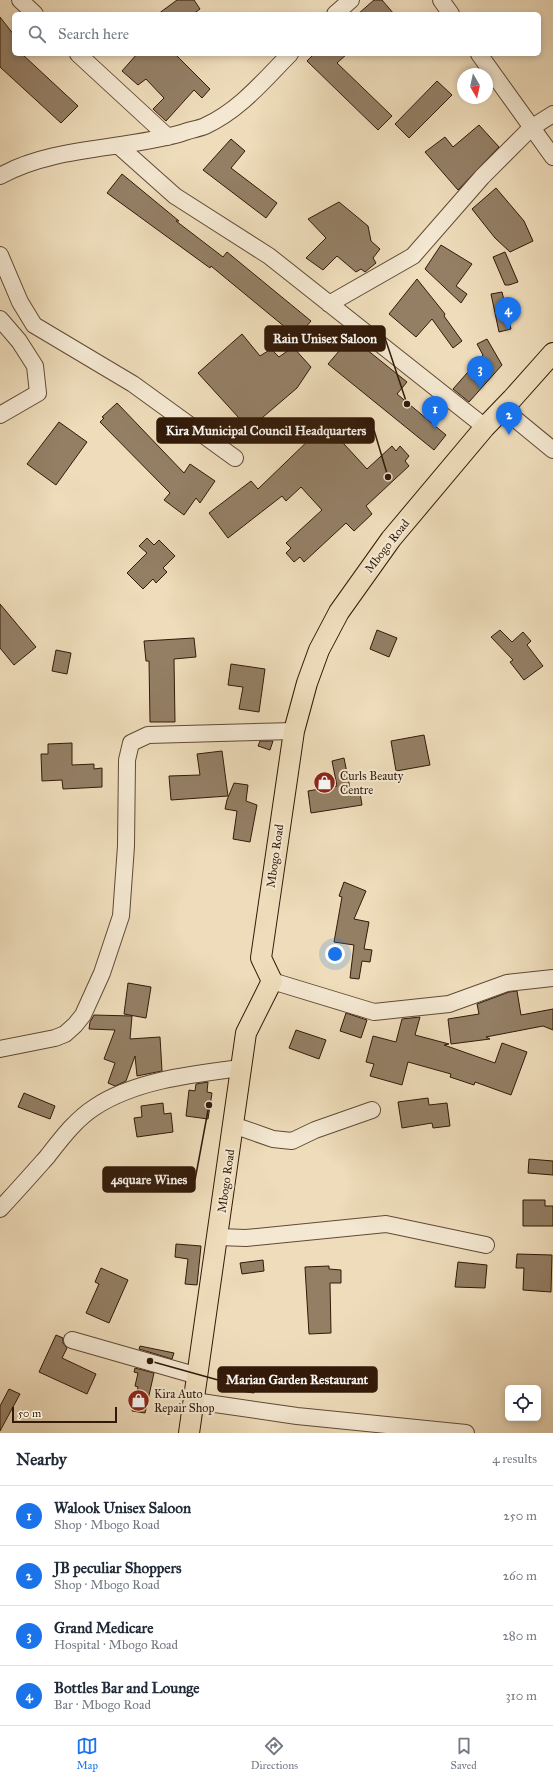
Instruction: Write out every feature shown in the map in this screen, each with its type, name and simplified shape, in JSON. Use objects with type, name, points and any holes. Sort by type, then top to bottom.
[{"type":"main road","name":"Mbogo Road","points":[[189,1433],[246,1033],[272,981],[261,958],[294,731],[307,683],[319,650],[339,612],[391,539],[485,427],[553,353]]},
{"type":"street","points":[[20,0],[33,12]]},
{"type":"street","points":[[337,12],[351,0]]},
{"type":"street","points":[[441,0],[450,12]]},
{"type":"street","points":[[80,56],[168,137]]},
{"type":"street","points":[[0,176],[12,169],[60,155],[168,137],[205,126],[243,102],[288,56]]},
{"type":"street","points":[[480,56],[530,128],[553,157]]},
{"type":"street","points":[[329,304],[412,256],[425,244],[460,200],[530,128],[553,114]]},
{"type":"street","points":[[120,146],[175,196],[269,256],[485,427]]},
{"type":"street","points":[[0,255],[20,302],[34,325],[133,384],[235,458]]},
{"type":"street","points":[[0,319],[19,340],[35,366],[38,393],[0,415]]},
{"type":"street","points":[[503,409],[553,450]]},
{"type":"street","points":[[0,1049],[55,1038],[65,1034],[76,1025],[83,1015],[102,973],[121,916],[126,846],[127,760],[131,743],[148,735],[294,731]]},
{"type":"street","points":[[272,981],[374,1012],[449,1004],[507,983],[553,978]]},
{"type":"street","points":[[0,1209],[79,1120],[94,1107],[110,1098],[128,1091],[168,1080],[193,1074],[241,1068]]},
{"type":"street","points":[[233,1125],[273,1139],[292,1141],[315,1130],[372,1110]]},
{"type":"street","points":[[218,1237],[246,1238],[386,1224],[486,1245]]},
{"type":"street","points":[[72,1340],[198,1376]]},
{"type":"street","points":[[194,1401],[297,1416],[466,1433]]},
{"type":"building","points":[[177,0],[194,0],[200,9],[196,12],[161,12]]},
{"type":"building","points":[[374,0],[382,0],[392,12],[360,12]]},
{"type":"building","points":[[0,17],[12,32],[12,56],[24,56],[78,106],[61,123],[0,67]]},
{"type":"building","points":[[135,56],[177,56],[210,89],[202,98],[194,90],[166,121],[153,109],[164,98],[146,79],[138,85],[122,71]]},
{"type":"building","points":[[312,56],[345,56],[337,63],[392,116],[378,130],[307,61]]},
{"type":"building","points":[[437,81],[452,95],[409,138],[395,124]]},
{"type":"building","points":[[479,125],[499,147],[458,190],[425,152],[445,137],[453,147]]},
{"type":"building","points":[[231,139],[245,151],[231,168],[277,203],[266,218],[203,170]]},
{"type":"building","points":[[122,174],[179,221],[176,221],[223,257],[227,252],[311,321],[297,337],[211,266],[210,268],[107,193]]},
{"type":"building","points":[[496,188],[524,221],[533,241],[510,252],[495,238],[472,209]]},
{"type":"building","points":[[339,202],[368,226],[371,241],[380,249],[373,258],[376,263],[365,272],[361,269],[356,272],[337,256],[323,270],[306,258],[326,238],[308,219]]},
{"type":"building","points":[[441,245],[472,264],[456,286],[467,294],[461,303],[425,269]]},
{"type":"building","points":[[505,252],[518,282],[509,285],[505,285],[493,257]]},
{"type":"building","points":[[417,279],[445,314],[444,316],[462,341],[453,348],[432,319],[416,337],[389,314]]},
{"type":"building","points":[[502,292],[511,329],[499,332],[491,294]]},
{"type":"building","points":[[242,334],[260,356],[271,349],[279,357],[293,347],[311,367],[297,388],[249,429],[198,373]]},
{"type":"building","points":[[351,337],[407,382],[397,394],[446,435],[434,450],[328,364]]},
{"type":"building","points":[[487,339],[502,365],[469,402],[453,389],[483,355],[477,344]]},
{"type":"building","points":[[117,403],[184,473],[190,464],[215,481],[200,503],[196,498],[184,515],[164,500],[170,493],[100,422],[104,418],[102,417]]},
{"type":"building","points":[[322,420],[367,469],[392,446],[396,451],[400,446],[409,456],[405,461],[409,466],[366,506],[372,514],[354,531],[346,523],[304,562],[300,557],[294,562],[286,553],[291,548],[286,543],[322,510],[301,487],[286,501],[282,496],[228,538],[209,513],[251,481],[258,489],[314,435],[310,431]]},
{"type":"building","points":[[59,422],[87,442],[56,485],[27,464]]},
{"type":"building","points":[[147,538],[154,545],[159,540],[175,556],[163,568],[167,572],[156,583],[153,579],[143,589],[127,573],[147,553],[139,546]]},
{"type":"building","points":[[0,604],[36,647],[14,665],[0,648]]},
{"type":"building","points":[[377,630],[397,638],[389,657],[370,649]]},
{"type":"building","points":[[500,630],[512,642],[523,632],[531,641],[527,645],[543,666],[524,680],[510,662],[513,660],[491,637]]},
{"type":"building","points":[[194,638],[196,657],[174,659],[175,722],[150,722],[149,661],[146,661],[144,641]]},
{"type":"building","points":[[56,650],[71,653],[67,674],[52,671]]},
{"type":"building","points":[[231,664],[265,669],[259,712],[239,709],[243,687],[228,685]]},
{"type":"building","points":[[424,735],[430,765],[396,771],[391,741]]},
{"type":"building","points":[[260,741],[273,741],[270,750],[258,746]]},
{"type":"building","points":[[72,743],[72,765],[94,764],[94,769],[102,768],[102,787],[63,789],[62,780],[42,781],[41,754],[48,754],[48,744]]},
{"type":"building","points":[[222,751],[228,796],[171,800],[169,776],[200,775],[197,754]]},
{"type":"building","points":[[344,758],[350,788],[359,787],[362,805],[311,813],[308,791],[337,786],[332,761]]},
{"type":"building","points":[[234,783],[248,785],[246,801],[257,805],[250,842],[233,839],[237,811],[225,809]]},
{"type":"building","points":[[344,882],[366,891],[354,919],[369,922],[364,949],[372,950],[370,962],[362,961],[359,979],[350,978],[354,945],[334,942],[342,897],[339,896]]},
{"type":"building","points":[[128,983],[151,987],[146,1018],[124,1014]]},
{"type":"building","points":[[517,991],[521,1015],[553,1009],[553,1030],[543,1026],[486,1037],[490,1039],[451,1044],[448,1019],[479,1014],[477,1004],[509,992]]},
{"type":"building","points":[[346,1013],[367,1020],[361,1038],[340,1031]]},
{"type":"building","points":[[94,1015],[132,1016],[130,1039],[160,1037],[162,1071],[137,1076],[135,1056],[126,1081],[115,1086],[108,1083],[115,1063],[104,1059],[115,1030],[89,1029],[90,1022]]},
{"type":"building","points":[[420,1017],[415,1035],[449,1044],[444,1045],[495,1063],[502,1043],[527,1052],[511,1095],[475,1082],[474,1085],[450,1077],[451,1074],[408,1062],[402,1085],[370,1076],[374,1064],[366,1062],[373,1036],[396,1042],[402,1019]]},
{"type":"building","points":[[296,1030],[326,1040],[319,1059],[289,1048]]},
{"type":"building","points":[[208,1082],[207,1092],[212,1093],[208,1119],[186,1116],[189,1090],[195,1091],[196,1084]]},
{"type":"building","points":[[24,1093],[55,1106],[50,1119],[18,1107]]},
{"type":"building","points":[[428,1098],[429,1105],[447,1103],[450,1126],[433,1128],[432,1123],[402,1128],[398,1102]]},
{"type":"building","points":[[163,1103],[164,1114],[171,1113],[173,1132],[137,1137],[134,1118],[142,1117],[141,1106]]},
{"type":"building","points":[[529,1159],[553,1161],[553,1175],[528,1173]]},
{"type":"building","points":[[523,1200],[545,1200],[545,1206],[553,1206],[553,1226],[523,1226]]},
{"type":"building","points":[[176,1244],[201,1246],[197,1285],[185,1284],[188,1259],[175,1257]]},
{"type":"building","points":[[517,1254],[552,1255],[551,1292],[523,1290],[524,1268],[516,1268]]},
{"type":"building","points":[[263,1260],[264,1271],[242,1274],[240,1263]]},
{"type":"building","points":[[458,1262],[487,1265],[485,1288],[455,1287]]},
{"type":"building","points":[[329,1266],[329,1269],[341,1270],[341,1283],[330,1283],[331,1333],[309,1334],[305,1267]]},
{"type":"building","points":[[101,1268],[128,1280],[109,1323],[86,1313],[99,1284],[95,1282]]},
{"type":"building","points":[[56,1335],[63,1338],[63,1343],[67,1348],[62,1358],[96,1374],[87,1394],[39,1372]]},
{"type":"building","points":[[140,1346],[174,1353],[172,1359],[139,1349]]},
{"type":"building","points":[[135,1368],[154,1373],[145,1413],[132,1411],[138,1387],[135,1386],[138,1373],[134,1372]]},
{"type":"building","points":[[231,1368],[257,1371],[254,1393],[233,1390],[228,1378]]},
{"type":"building","points":[[9,1389],[20,1394],[0,1431],[0,1406]]},
{"type":"place","name":"Bottles Bar and Lounge","points":[[508,330]]},
{"type":"place","name":"Grand Medicare","points":[[480,389]]},
{"type":"place","name":"Rain Unisex Saloon","points":[[407,404]]},
{"type":"place","name":"Walook Unisex Saloon","points":[[435,429]]},
{"type":"place","name":"JB peculiar Shoppers","points":[[509,435]]},
{"type":"place","name":"Kira Municipal Council Headquarters","points":[[388,477]]},
{"type":"place","name":"Curls Beauty Centre","points":[[325,783]]},
{"type":"place","name":"4square Wines","points":[[209,1105]]},
{"type":"place","name":"Marian Garden Restaurant","points":[[150,1361]]},
{"type":"place","name":"Kira Auto Repair Shop","points":[[139,1401]]}]
